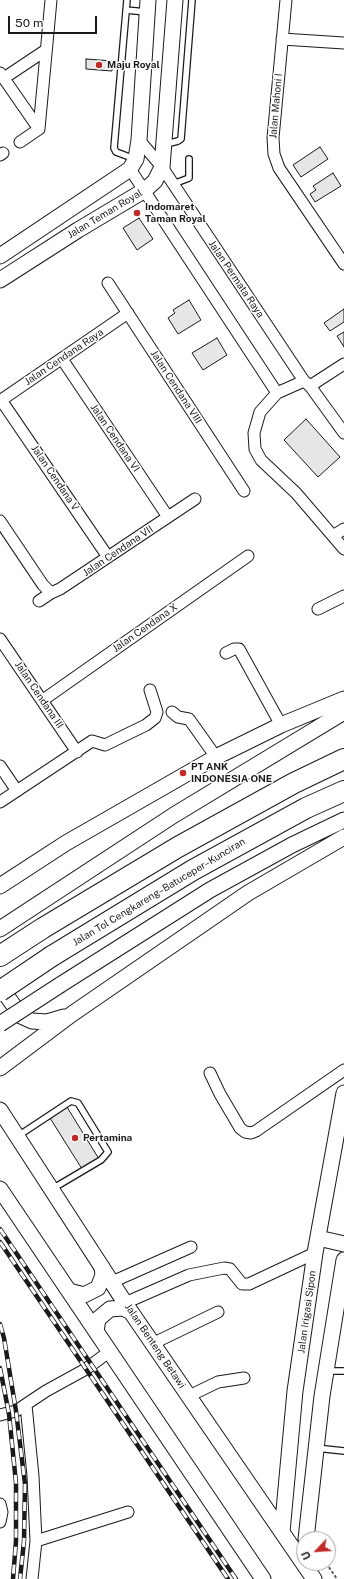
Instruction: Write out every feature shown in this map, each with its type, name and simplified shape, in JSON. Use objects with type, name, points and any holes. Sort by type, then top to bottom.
[{"type":"highway","points":[[0,956],[42,928],[178,847],[294,783],[344,759]]},
{"type":"highway","name":"Jalan Tol Cengkareng–Batuceper–Kunciran","points":[[0,991],[52,956],[193,870],[306,808],[344,791]]},
{"type":"street","points":[[39,129],[51,0]]},
{"type":"street","name":"Jalan Teman Royal","points":[[0,280],[78,230],[145,190],[155,181],[162,167],[174,0]]},
{"type":"street","name":"Jalan Mahoni I","points":[[286,0],[272,138],[274,154],[279,168],[344,264]]},
{"type":"street","points":[[148,6],[139,140],[133,164],[145,190],[277,392]]},
{"type":"street","points":[[282,39],[344,43]]},
{"type":"street","points":[[39,129],[2,75],[46,50]]},
{"type":"street","points":[[20,142],[39,129]]},
{"type":"street","name":"Jalan Permata Raya","points":[[139,140],[162,167],[307,384],[344,433]]},
{"type":"street","name":"Jalan Teman Royal","points":[[0,256],[133,164]]},
{"type":"street","name":"Jalan Cendana VIII","points":[[108,283],[235,468],[244,491]]},
{"type":"street","name":"Jalan Cendana Raya","points":[[1,400],[128,314]]},
{"type":"street","name":"Jalan Cendana VI","points":[[62,359],[168,517]]},
{"type":"street","points":[[344,364],[307,384],[277,392],[260,412],[254,433],[255,449],[261,460],[296,493],[344,549]]},
{"type":"street","name":"Jalan Cendana V","points":[[1,400],[108,557]]},
{"type":"street","name":"Jalan Cendana VII","points":[[39,600],[51,592],[60,589],[195,499]]},
{"type":"street","points":[[0,521],[43,585],[51,592]]},
{"type":"street","points":[[333,536],[344,529]]},
{"type":"street","name":"Jalan Cendana X","points":[[42,700],[248,556]]},
{"type":"street","points":[[318,609],[344,596]]},
{"type":"street","name":"Jalan Cendana III","points":[[0,639],[77,752]]},
{"type":"street","points":[[226,653],[234,649],[239,649],[281,725]]},
{"type":"street","points":[[0,802],[92,741],[105,745],[117,740],[155,718],[157,712],[150,690]]},
{"type":"street","points":[[0,886],[66,843],[216,757],[281,725],[344,699]]},
{"type":"street","points":[[172,712],[178,717],[189,719],[216,757]]},
{"type":"street","points":[[0,929],[174,815],[344,712]]},
{"type":"street","points":[[0,766],[17,791]]},
{"type":"street","points":[[0,1024],[210,890],[292,845],[344,820]]},
{"type":"street","points":[[0,1068],[72,1014],[248,893],[344,838]]},
{"type":"street","points":[[0,986],[21,1016],[32,1021],[47,1022],[72,1014]]},
{"type":"street","points":[[210,1073],[220,1094],[240,1128],[245,1132],[251,1133],[344,1070]]},
{"type":"street","name":"Jalan Irigasi Sipon","points":[[282,1532],[295,1391],[315,1253],[321,1239],[344,1093]]},
{"type":"street","name":"Jalan Benteng Betawi","points":[[0,1110],[128,1307],[296,1552]]},
{"type":"street","points":[[0,1189],[263,1579]]},
{"type":"street","points":[[321,1239],[342,1244]]},
{"type":"street","points":[[112,1282],[191,1247]]},
{"type":"street","points":[[96,1331],[98,1319],[110,1309],[128,1307],[189,1275],[224,1268],[230,1269],[242,1284],[249,1284],[315,1253]]},
{"type":"street","points":[[307,1531],[326,1371],[344,1260]]},
{"type":"street","points":[[69,1291],[84,1295],[98,1288],[103,1275],[102,1267]]},
{"type":"street","points":[[154,1343],[218,1312]]},
{"type":"street","points":[[0,1415],[16,1411],[86,1369],[110,1351]]},
{"type":"street","points":[[189,1396],[218,1382],[244,1378]]},
{"type":"street","points":[[26,1405],[33,1476],[36,1541],[32,1579]]},
{"type":"street","points":[[0,1504],[2,1512],[0,1522]]},
{"type":"street","points":[[36,1541],[128,1512]]},
{"type":"lane","points":[[127,0],[114,148],[116,152],[133,164]]},
{"type":"lane","points":[[164,144],[179,141],[181,139],[192,0]]},
{"type":"lane","points":[[126,10],[148,6]]},
{"type":"lane","points":[[173,184],[189,178],[189,160]]},
{"type":"lane","points":[[17,1136],[71,1101],[78,1102],[108,1152],[101,1160],[52,1189]]},
{"type":"lane","points":[[326,1371],[344,1371]]},
{"type":"lane","points":[[316,1448],[344,1451]]},
{"type":"building","name":"Maju Royal","points":[[86,59],[113,61],[112,71],[86,69]]},
{"type":"building","points":[[320,147],[328,159],[301,177],[293,165]]},
{"type":"building","points":[[333,173],[341,186],[315,202],[310,194],[316,190],[313,186]]},
{"type":"building","points":[[139,218],[153,239],[137,250],[123,228]]},
{"type":"building","points":[[189,300],[201,320],[178,334],[168,318],[175,313],[173,310]]},
{"type":"building","points":[[344,309],[344,322],[330,331],[324,323]]},
{"type":"building","points":[[344,332],[344,347],[337,336]]},
{"type":"building","points":[[217,338],[227,355],[203,370],[192,353]]},
{"type":"building","points":[[306,419],[340,457],[318,477],[284,440]]},
{"type":"building","name":"Pertamina","points":[[67,1107],[99,1159],[82,1169],[50,1118]]},
{"type":"railway","points":[[0,1229],[236,1579]]},
{"type":"railway","points":[[0,1242],[228,1579]]},
{"type":"railway","points":[[0,1324],[4,1338],[16,1411],[25,1484],[24,1541],[20,1579]]},
{"type":"railway","points":[[0,1368],[9,1414],[16,1483],[16,1541],[13,1579]]},
{"type":"place","name":"Maju Royal","points":[[99,65]]},
{"type":"place","name":"Indomaret Taman Royal","points":[[137,213]]},
{"type":"place","name":"PT ANK INDONESIA ONE","points":[[183,773]]},
{"type":"place","name":"Pertamina","points":[[75,1138]]}]
